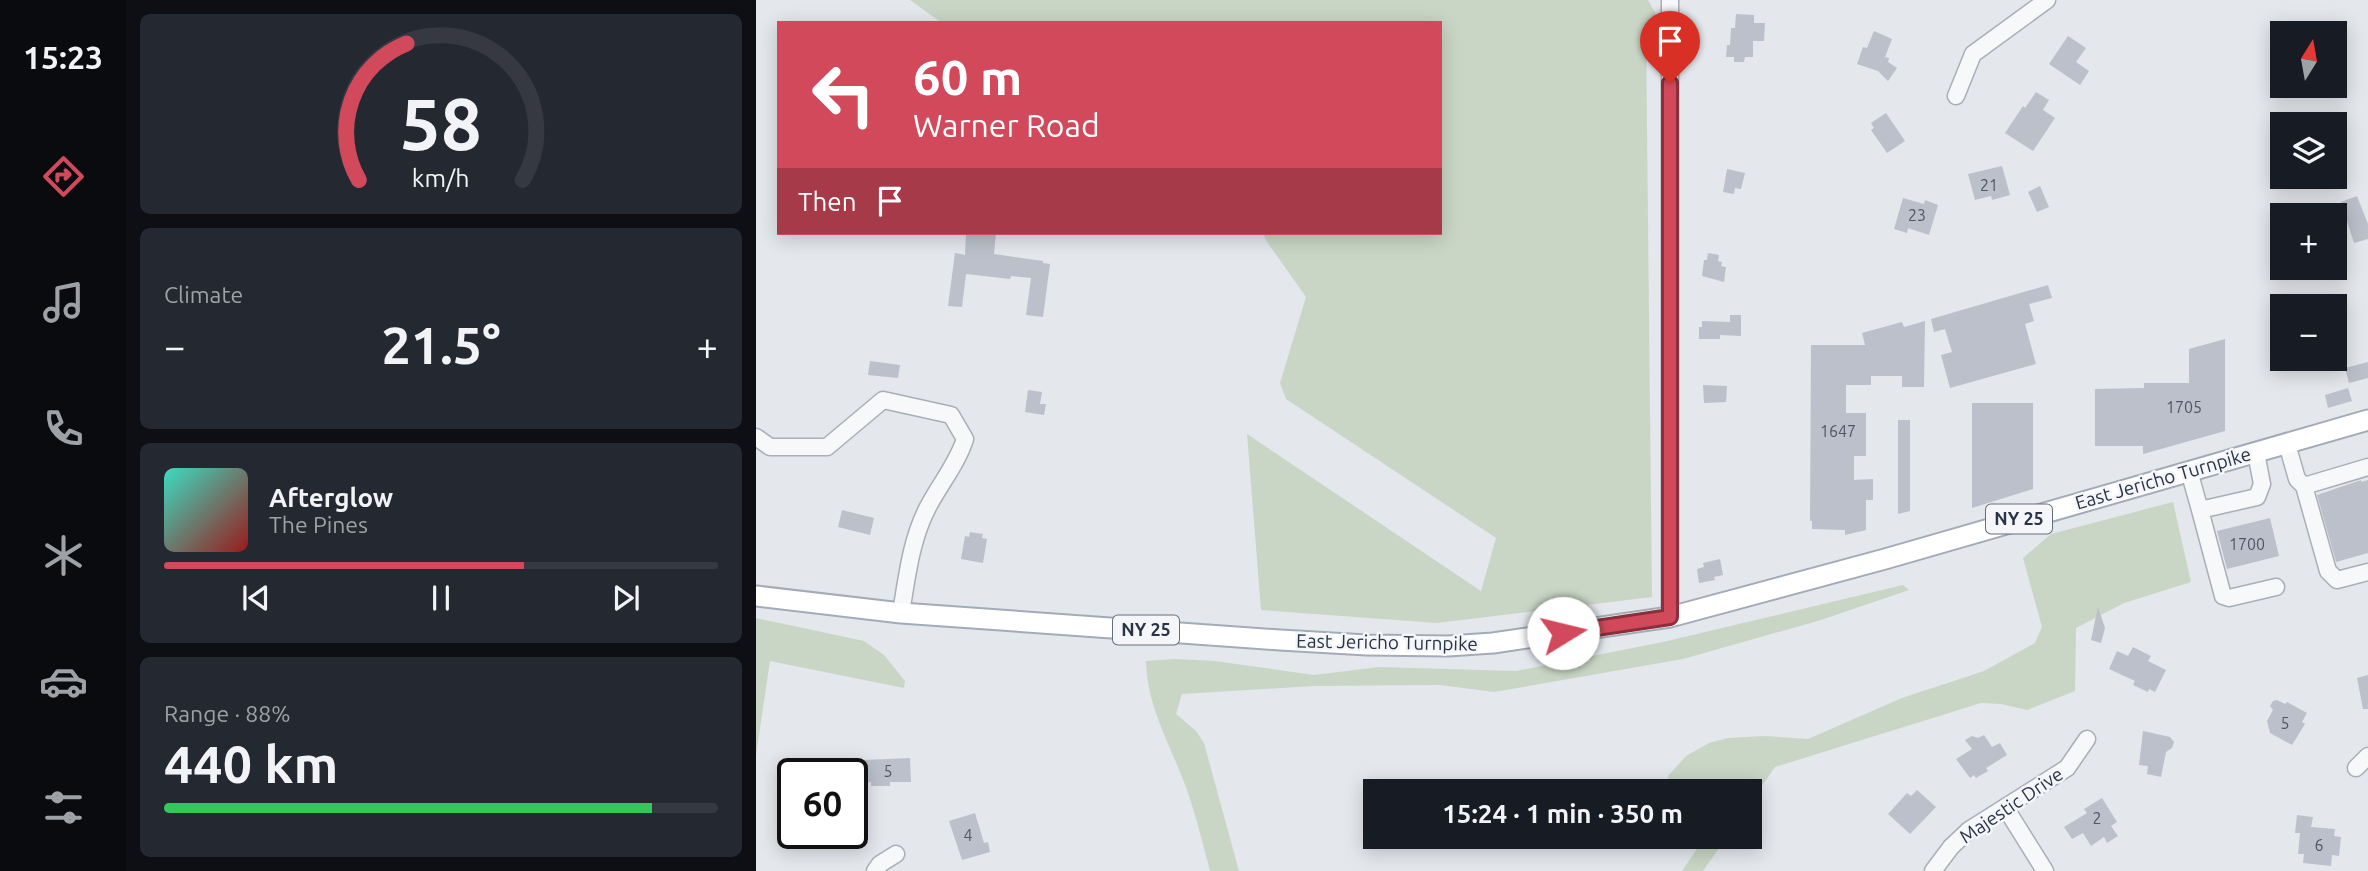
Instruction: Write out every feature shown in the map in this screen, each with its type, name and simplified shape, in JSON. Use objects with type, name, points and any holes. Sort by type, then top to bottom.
[{"type":"main road","name":"East Jericho Turnpike","points":[[756,596],[901,612],[1367,645],[1434,646],[1537,637],[1670,617],[1885,559],[2368,420]]},
{"type":"street","points":[[1670,0],[1670,617]]},
{"type":"street","points":[[1956,96],[1973,54],[2047,0]]},
{"type":"street","points":[[756,437],[770,447],[827,447],[883,400],[951,415],[957,422],[965,439],[961,452],[927,508],[911,551],[901,612]]},
{"type":"street","points":[[2287,444],[2297,479],[2304,486],[2328,571],[2337,580],[2368,572]]},
{"type":"street","points":[[2200,510],[2257,497],[2262,484],[2256,453]]},
{"type":"street","points":[[2304,486],[2368,467]]},
{"type":"street","points":[[2189,471],[2223,596],[2229,598],[2276,587]]},
{"type":"street","name":"Majestic Drive","points":[[1933,871],[1960,838],[2067,768],[2087,739]]},
{"type":"street","points":[[2356,768],[2368,756]]},
{"type":"street","points":[[2005,807],[2045,871]]},
{"type":"street","points":[[875,871],[896,854]]},
{"type":"green space","points":[[910,0],[1648,0],[1659,20],[1646,31],[1652,597],[1437,623],[1261,610],[1247,434],[1481,591],[1496,538],[1286,399],[1280,383],[1306,297],[1264,235],[1442,235],[1442,21],[939,21]]},
{"type":"green space","points":[[2173,502],[2191,582],[2124,603],[2076,628],[2075,691],[2027,710],[1981,703],[1775,767],[1762,786],[1762,779],[1668,779],[1686,756],[1709,743],[1728,738],[1764,736],[1808,739],[1902,698],[1984,671],[2035,643],[2042,627],[2023,558],[2051,534]]},
{"type":"green space","points":[[1903,585],[1909,590],[1821,620],[1683,659],[1494,692],[1440,685],[1315,686],[1182,694],[1176,714],[1196,731],[1204,743],[1239,871],[1210,871],[1191,803],[1156,712],[1147,679],[1146,661],[1174,659],[1215,661],[1314,675],[1379,667],[1516,671],[1663,642]]},
{"type":"green space","points":[[756,618],[864,641],[884,655],[905,681],[904,688],[770,661],[756,755]]},
{"type":"green space","points":[[1697,849],[1719,849],[1703,871],[1682,871]]},
{"type":"building","points":[[1736,14],[1754,15],[1754,23],[1765,23],[1764,41],[1753,41],[1753,57],[1745,57],[1744,62],[1734,62],[1734,57],[1726,57],[1731,28],[1735,28]]},
{"type":"building","points":[[1874,31],[1892,39],[1885,57],[1897,68],[1888,81],[1878,71],[1857,64],[1863,47],[1867,48]]},
{"type":"building","points":[[2068,36],[2086,48],[2076,62],[2089,71],[2080,85],[2049,64]]},
{"type":"building","points":[[2036,92],[2049,100],[2043,110],[2055,118],[2033,151],[2005,133]]},
{"type":"building","points":[[1886,113],[1905,141],[1887,153],[1871,130],[1874,128],[1871,123]]},
{"type":"building","points":[[2002,166],[2010,195],[1992,200],[1991,196],[1975,200],[1968,174]]},
{"type":"building","points":[[1727,169],[1745,173],[1741,189],[1735,188],[1734,194],[1723,192]]},
{"type":"building","points":[[2040,186],[2049,207],[2037,212],[2028,192]]},
{"type":"building","points":[[2357,196],[2368,224],[2368,239],[2354,243],[2347,221],[2347,203],[2341,202]]},
{"type":"building","points":[[1903,198],[1924,204],[1925,200],[1938,205],[1929,235],[1908,228],[1907,233],[1894,229]]},
{"type":"building","points":[[966,235],[996,235],[994,254],[1050,264],[1043,317],[1026,315],[1031,278],[1011,276],[1010,279],[966,274],[962,307],[948,306],[955,253],[965,255]]},
{"type":"building","points":[[1708,253],[1719,255],[1718,261],[1722,262],[1721,266],[1726,267],[1724,282],[1702,276],[1704,260],[1707,260]]},
{"type":"building","points":[[2048,285],[2052,298],[2029,304],[2034,321],[2025,324],[2036,364],[1950,388],[1941,355],[1952,352],[1945,329],[1934,332],[1931,319]]},
{"type":"building","points":[[1730,315],[1741,315],[1741,336],[1720,335],[1720,339],[1699,339],[1702,321],[1730,322]]},
{"type":"building","points":[[1925,321],[1924,387],[1902,387],[1902,376],[1871,376],[1871,385],[1846,385],[1846,413],[1866,413],[1866,456],[1854,456],[1854,480],[1873,479],[1873,500],[1866,500],[1866,530],[1845,535],[1845,530],[1812,529],[1811,345],[1865,345],[1862,333],[1902,322],[1904,327]]},
{"type":"building","points":[[2225,339],[2225,431],[2143,454],[2143,446],[2095,446],[2095,389],[2144,388],[2144,383],[2189,383],[2189,349]]},
{"type":"building","points":[[870,361],[900,365],[898,378],[868,375]]},
{"type":"building","points":[[2368,362],[2368,378],[2349,383],[2347,367]]},
{"type":"building","points":[[1703,385],[1727,386],[1726,402],[1704,403]]},
{"type":"building","points":[[2348,388],[2352,401],[2328,408],[2325,395]]},
{"type":"building","points":[[1028,390],[1042,392],[1040,404],[1046,404],[1044,415],[1025,412]]},
{"type":"building","points":[[1972,403],[2033,403],[2033,489],[1972,508]]},
{"type":"building","points":[[1898,420],[1910,420],[1910,511],[1898,514]]},
{"type":"building","points":[[2368,480],[2368,553],[2336,562],[2317,495]]},
{"type":"building","points":[[842,510],[874,518],[870,535],[838,527]]},
{"type":"building","points":[[2270,518],[2279,556],[2227,569],[2217,531]]},
{"type":"building","points":[[970,532],[983,534],[982,538],[987,539],[983,563],[961,559],[965,536],[969,537]]},
{"type":"building","points":[[1720,559],[1723,575],[1714,577],[1715,580],[1699,583],[1697,569],[1704,567],[1703,563]]},
{"type":"building","points":[[2098,607],[2105,628],[2101,643],[2091,640]]},
{"type":"building","points":[[2133,647],[2151,656],[2148,661],[2166,670],[2155,692],[2149,689],[2148,692],[2133,685],[2135,681],[2109,669],[2117,651],[2128,656]]},
{"type":"building","points":[[2368,675],[2368,709],[2363,709],[2357,678]]},
{"type":"building","points":[[2277,700],[2285,704],[2287,702],[2307,713],[2302,722],[2305,724],[2292,745],[2270,733],[2267,721],[2273,710],[2270,706]]},
{"type":"building","points":[[2143,731],[2170,737],[2174,742],[2172,748],[2166,752],[2161,777],[2147,774],[2148,766],[2139,765]]},
{"type":"building","points":[[1984,735],[1992,747],[2000,743],[2007,755],[1986,768],[1988,771],[1976,778],[1974,775],[1970,778],[1956,759],[1972,749],[1965,740]]},
{"type":"building","points":[[910,758],[911,782],[871,786],[871,782],[868,782],[868,760]]},
{"type":"building","points":[[1917,790],[1936,807],[1910,834],[1888,814],[1907,793],[1911,796]]},
{"type":"building","points":[[2102,798],[2117,822],[2111,826],[2118,836],[2107,843],[2104,837],[2091,846],[2083,833],[2072,839],[2064,827],[2087,813],[2084,809]]},
{"type":"building","points":[[975,813],[984,843],[988,842],[990,852],[962,860],[949,821]]},
{"type":"building","points":[[2297,815],[2313,817],[2311,827],[2335,829],[2334,836],[2341,837],[2339,856],[2332,855],[2331,866],[2303,863],[2304,854],[2298,854],[2300,833],[2295,833]]},
{"type":"route","points":[[1563,633],[1670,617],[1670,83]]}]
